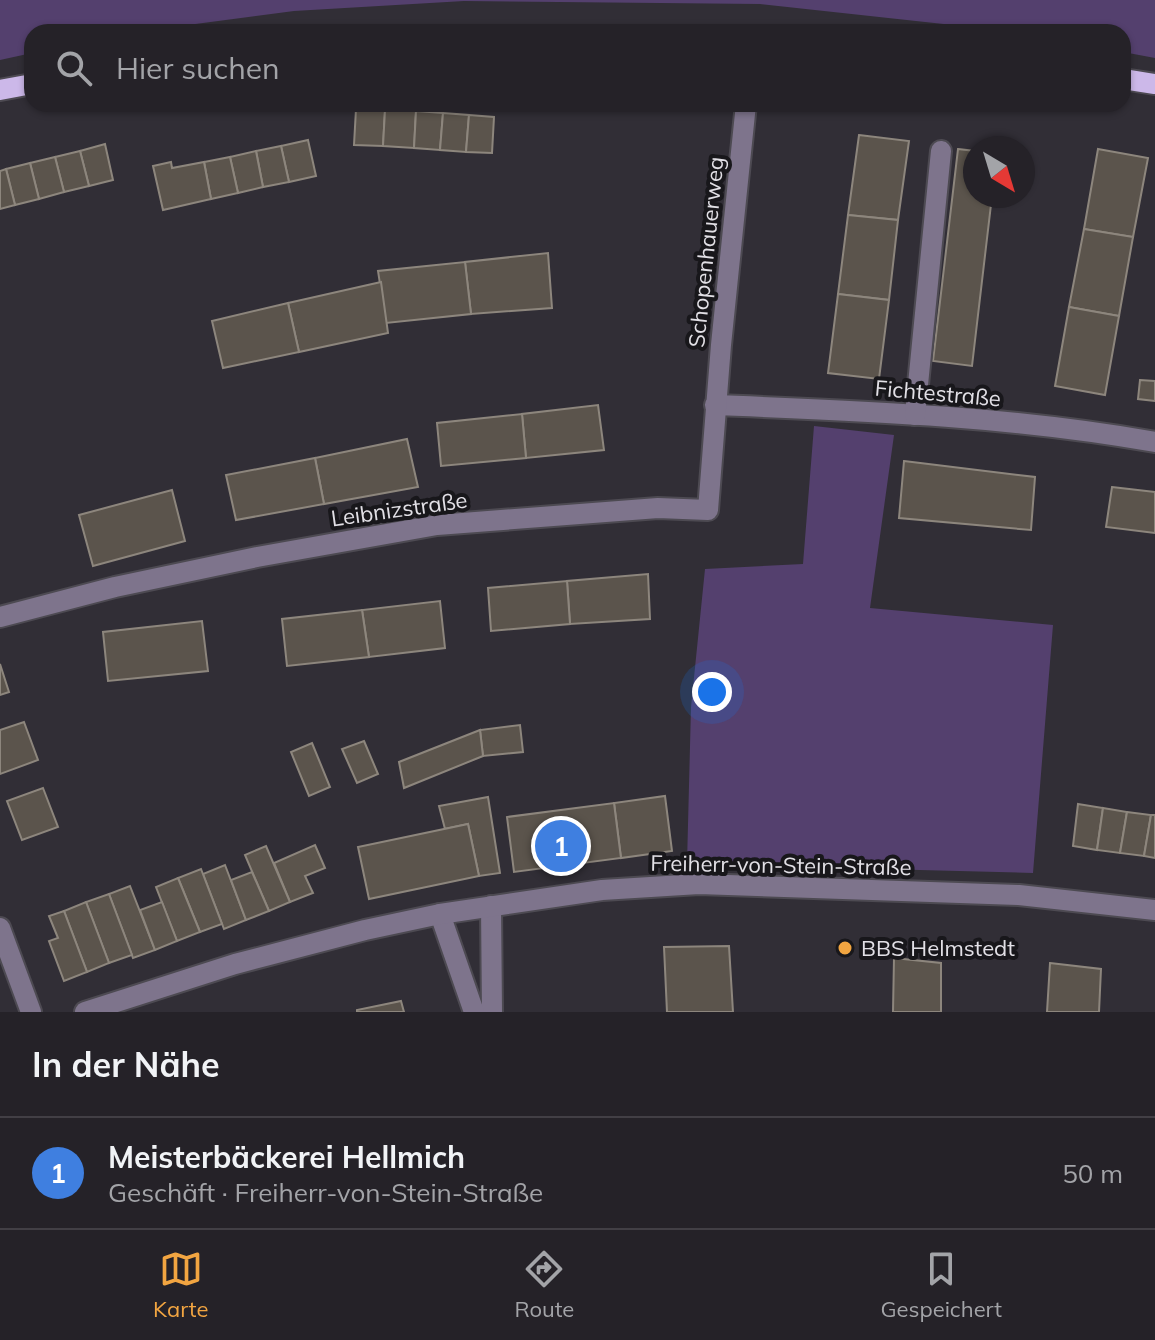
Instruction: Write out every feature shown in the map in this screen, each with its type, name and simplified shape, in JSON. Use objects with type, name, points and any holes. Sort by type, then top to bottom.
[{"type":"main road","points":[[1131,80],[1155,84]]},
{"type":"main road","points":[[0,90],[24,86]]},
{"type":"street","name":"Schopenhauerweg","points":[[715,405],[745,112]]},
{"type":"street","points":[[915,415],[941,151]]},
{"type":"street","name":"Fichtestraße","points":[[715,405],[915,415],[1108,434],[1155,442]]},
{"type":"street","name":"Leibnizstraße","points":[[0,617],[115,587],[257,557],[437,525],[658,508],[708,510],[715,405]]},
{"type":"street","name":"Freiherr-von-Stein-Straße","points":[[85,1012],[298,946],[440,914],[602,890],[699,884],[1053,897],[1155,910]]},
{"type":"street","points":[[491,906],[492,1012]]},
{"type":"street","points":[[440,914],[474,1012]]},
{"type":"street","points":[[0,928],[31,1012]]},
{"type":"shaded area","points":[[0,0],[1155,0],[1155,58],[1131,54],[1131,24],[944,24],[760,4],[464,1],[294,11],[196,24],[24,24],[24,55],[0,60]]},
{"type":"shaded area","points":[[814,426],[894,435],[870,608],[1053,625],[1033,873],[687,864],[691,707],[705,569],[803,564]]},
{"type":"building","points":[[356,112],[385,112],[383,146],[354,145]]},
{"type":"building","points":[[385,112],[416,112],[414,148],[383,146]]},
{"type":"building","points":[[416,112],[443,113],[440,150],[414,148]]},
{"type":"building","points":[[443,113],[469,115],[466,152],[440,150]]},
{"type":"building","points":[[469,115],[494,117],[492,153],[466,152]]},
{"type":"building","points":[[859,135],[909,141],[898,220],[848,215]]},
{"type":"building","points":[[308,140],[316,176],[289,182],[281,146]]},
{"type":"building","points":[[105,144],[113,180],[89,186],[80,151]]},
{"type":"building","points":[[281,146],[289,182],[263,187],[256,151]]},
{"type":"building","points":[[958,149],[963,150],[963,208],[991,208],[972,366],[933,361]]},
{"type":"building","points":[[1098,149],[1148,158],[1133,237],[1084,229]]},
{"type":"building","points":[[80,151],[89,186],[64,192],[55,157]]},
{"type":"building","points":[[256,151],[263,187],[238,193],[230,157]]},
{"type":"building","points":[[55,157],[64,192],[39,199],[30,163]]},
{"type":"building","points":[[230,157],[238,193],[211,199],[204,162]]},
{"type":"building","points":[[171,162],[172,168],[204,162],[211,199],[163,210],[153,166]]},
{"type":"building","points":[[30,163],[39,199],[15,205],[6,169]]},
{"type":"building","points":[[6,169],[15,205],[0,209],[0,171]]},
{"type":"building","points":[[848,215],[898,220],[889,300],[838,294]]},
{"type":"building","points":[[1084,229],[1133,237],[1119,316],[1069,307]]},
{"type":"building","points":[[548,253],[552,308],[471,314],[465,262]]},
{"type":"building","points":[[465,262],[471,314],[386,323],[378,271]]},
{"type":"building","points":[[381,282],[388,333],[299,352],[288,303]]},
{"type":"building","points":[[838,294],[889,300],[879,379],[828,373]]},
{"type":"building","points":[[288,303],[299,352],[223,368],[212,321]]},
{"type":"building","points":[[1069,307],[1119,316],[1105,395],[1055,386]]},
{"type":"building","points":[[1140,380],[1155,381],[1155,401],[1138,399]]},
{"type":"building","points":[[598,405],[604,450],[526,458],[522,414]]},
{"type":"building","points":[[522,414],[526,458],[441,466],[437,423]]},
{"type":"building","points":[[407,439],[418,487],[324,504],[315,458]]},
{"type":"building","points":[[315,458],[324,504],[236,520],[226,475]]},
{"type":"building","points":[[904,461],[1035,477],[1031,530],[899,518]]},
{"type":"building","points":[[1112,487],[1155,492],[1155,533],[1106,527]]},
{"type":"building","points":[[172,490],[185,541],[93,566],[79,515]]},
{"type":"building","points":[[648,574],[650,619],[570,624],[567,581]]},
{"type":"building","points":[[567,581],[570,624],[491,631],[488,588]]},
{"type":"building","points":[[440,601],[445,648],[369,657],[362,610]]},
{"type":"building","points":[[362,610],[369,657],[287,666],[282,619]]},
{"type":"building","points":[[202,621],[208,671],[108,681],[103,632]]},
{"type":"building","points":[[0,664],[9,692],[0,695]]},
{"type":"building","points":[[24,722],[38,760],[0,774],[0,730]]},
{"type":"building","points":[[520,725],[523,752],[483,756],[480,730]]},
{"type":"building","points":[[480,730],[483,756],[404,788],[399,762]]},
{"type":"building","points":[[364,741],[378,774],[357,783],[342,749]]},
{"type":"building","points":[[312,743],[330,787],[309,796],[291,752]]},
{"type":"building","points":[[43,788],[58,827],[22,840],[7,801]]},
{"type":"building","points":[[665,796],[672,851],[621,858],[614,803]]},
{"type":"building","points":[[488,797],[500,873],[479,876],[468,824],[445,829],[439,806]]},
{"type":"building","points":[[614,803],[621,858],[514,872],[507,817]]},
{"type":"building","points":[[1078,804],[1103,808],[1097,850],[1073,846]]},
{"type":"building","points":[[1103,808],[1127,812],[1120,853],[1097,850]]},
{"type":"building","points":[[1127,812],[1151,815],[1144,856],[1120,853]]},
{"type":"building","points":[[1151,815],[1155,815],[1155,858],[1144,856]]},
{"type":"building","points":[[468,824],[479,876],[369,899],[358,847]]},
{"type":"building","points":[[315,845],[325,868],[305,876],[313,893],[290,902],[274,863]]},
{"type":"building","points":[[266,846],[290,902],[269,911],[245,855]]},
{"type":"building","points":[[225,865],[246,920],[224,929],[203,874]]},
{"type":"building","points":[[201,869],[222,924],[200,932],[178,878]]},
{"type":"building","points":[[252,872],[269,911],[246,920],[231,880]]},
{"type":"building","points":[[178,878],[200,932],[177,941],[156,887]]},
{"type":"building","points":[[130,886],[155,950],[133,958],[109,894]]},
{"type":"building","points":[[109,894],[132,955],[109,963],[86,902]]},
{"type":"building","points":[[86,902],[109,963],[87,972],[64,911]]},
{"type":"building","points":[[162,902],[177,941],[155,950],[140,910]]},
{"type":"building","points":[[64,911],[87,972],[64,981],[49,941],[58,938],[49,916]]},
{"type":"building","points":[[729,946],[733,1012],[667,1012],[664,947]]},
{"type":"building","points":[[894,958],[941,963],[941,1012],[893,1012]]},
{"type":"building","points":[[1050,963],[1101,969],[1099,1012],[1047,1012]]},
{"type":"building","points":[[401,1001],[404,1012],[357,1012],[357,1010]]},
{"type":"place","name":"Meisterbäckerei Hellmich","points":[[561,846]]},
{"type":"place","name":"BBS Helmstedt","points":[[845,948]]}]
